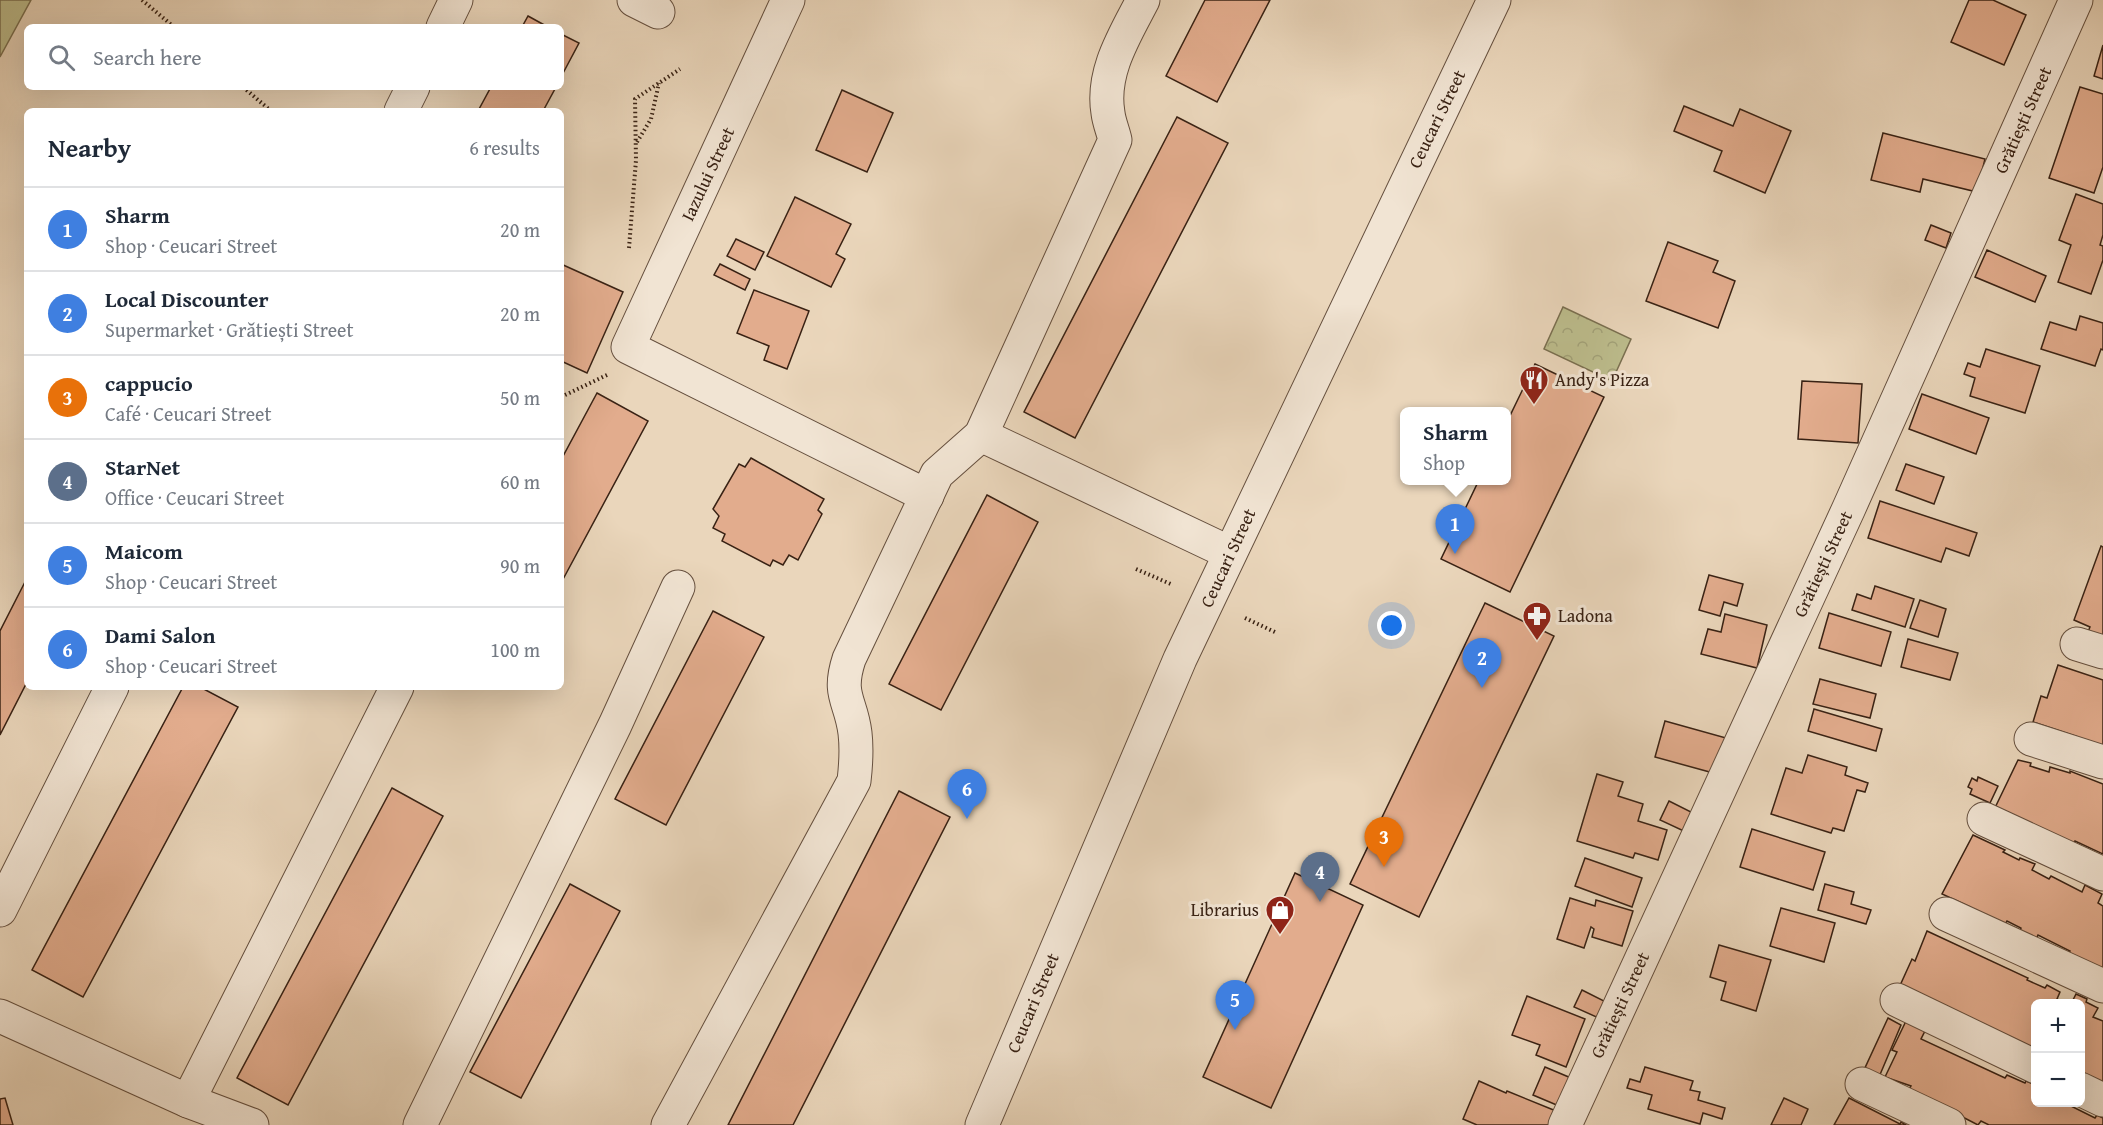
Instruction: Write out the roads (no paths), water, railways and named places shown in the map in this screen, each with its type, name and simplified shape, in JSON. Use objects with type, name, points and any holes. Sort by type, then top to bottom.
[{"type":"street","points":[[444,24],[456,0]]},
{"type":"street","name":"Iazului Street","points":[[788,0],[628,347],[927,496]]},
{"type":"street","points":[[668,1125],[854,781],[857,756],[855,730],[843,690],[844,674],[849,659],[937,474],[981,435],[1115,140],[1108,113],[1107,86],[1115,57],[1143,0]]},
{"type":"street","name":"Ceucari Street","points":[[982,1125],[1180,659],[1494,0]]},
{"type":"street","name":"Grătiești Street","points":[[1565,1125],[1844,518],[2076,0]]},
{"type":"street","points":[[402,108],[412,90]]},
{"type":"street","points":[[981,435],[1230,553]]},
{"type":"street","points":[[420,1125],[615,725],[678,587]]},
{"type":"street","points":[[0,910],[110,690]]},
{"type":"street","points":[[188,1101],[395,690]]},
{"type":"street","points":[[2031,739],[2103,762]]},
{"type":"street","points":[[1984,819],[2103,874]]},
{"type":"street","points":[[1946,914],[2103,986]]},
{"type":"street","points":[[1897,1000],[2031,1065]]},
{"type":"street","points":[[0,1016],[188,1101],[252,1125]]},
{"type":"street","points":[[1862,1084],[1948,1125]]},
{"type":"street","points":[[2085,1091],[2103,1100]]},
{"type":"place","name":"Andy's Pizza","points":[[1534,406]]},
{"type":"place","name":"Sharm","points":[[1455,554]]},
{"type":"place","name":"Ladona","points":[[1537,642]]},
{"type":"place","name":"Local Discounter","points":[[1482,688]]},
{"type":"place","name":"Dami Salon","points":[[967,819]]},
{"type":"place","name":"cappucio","points":[[1384,867]]},
{"type":"place","name":"StarNet","points":[[1320,902]]},
{"type":"place","name":"Librarius","points":[[1280,936]]},
{"type":"place","name":"Maicom","points":[[1235,1030]]}]
